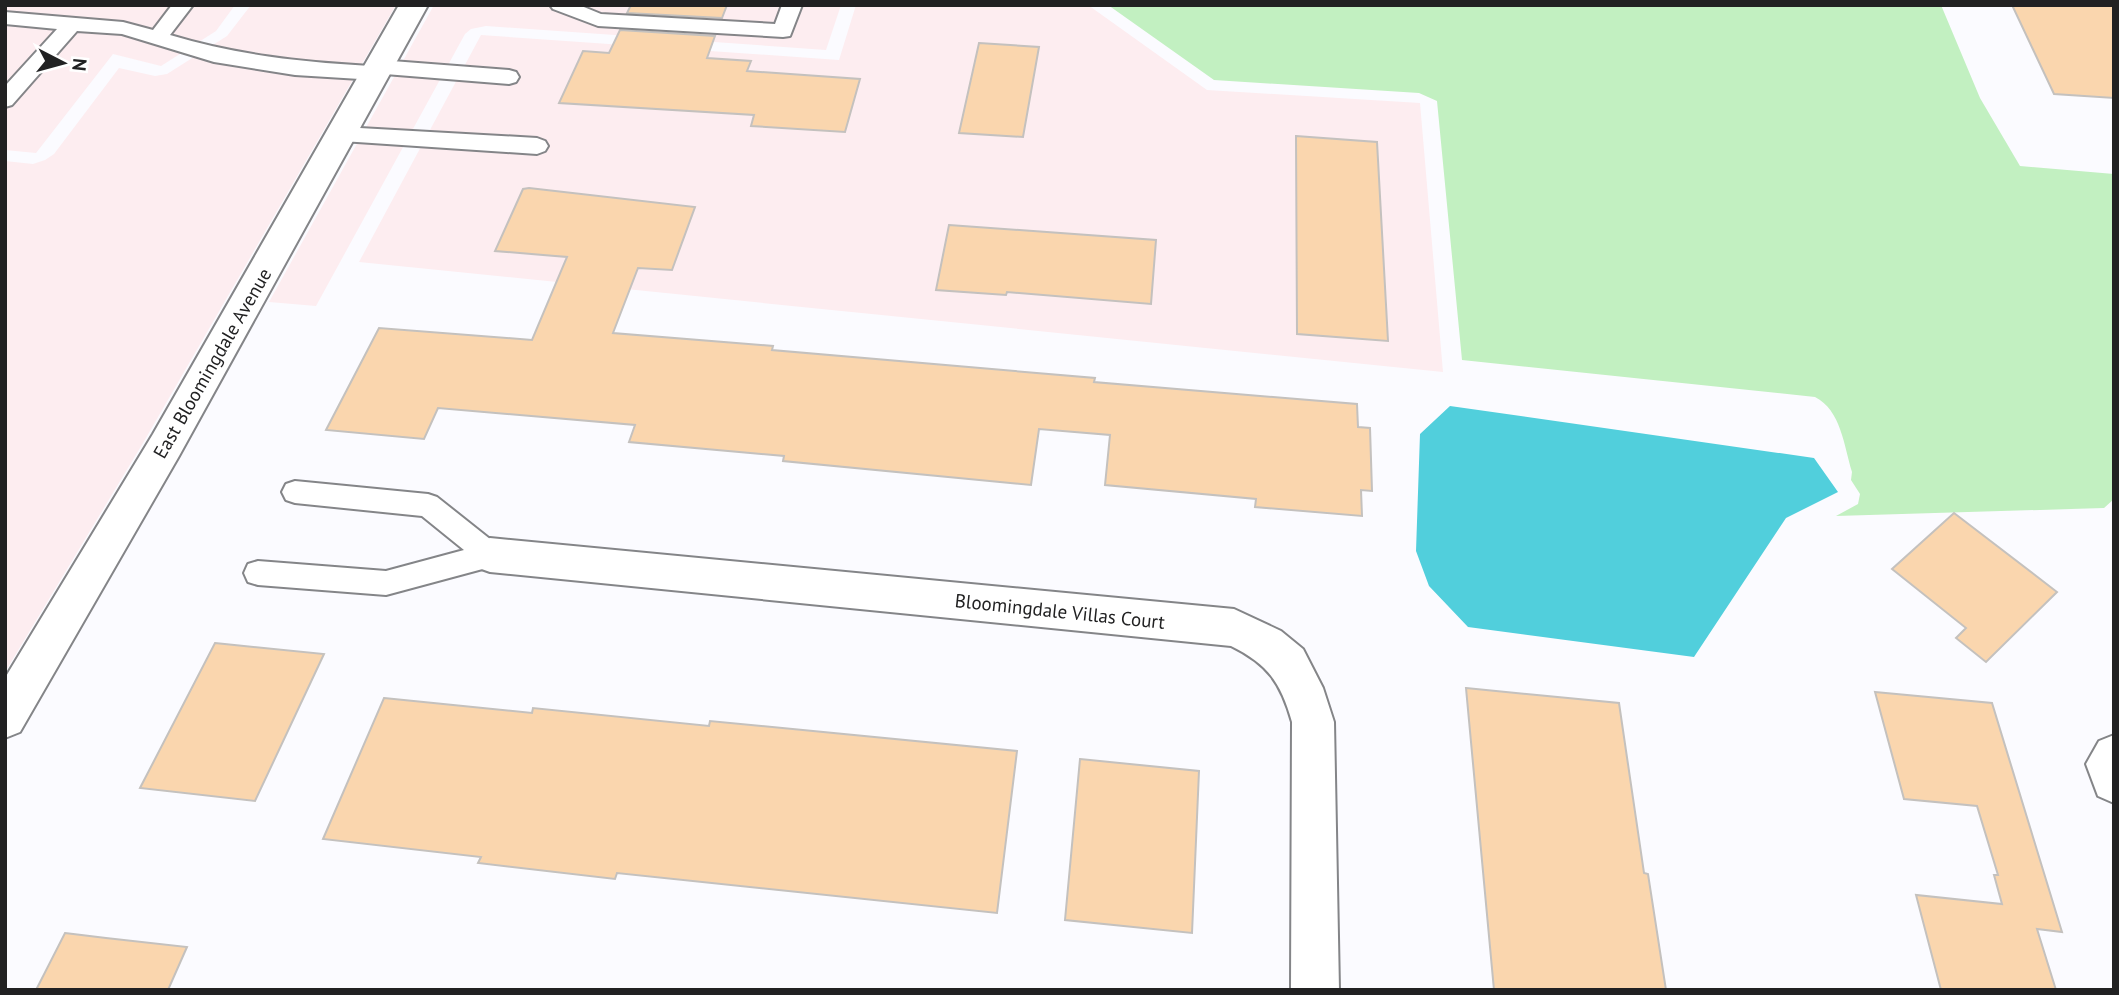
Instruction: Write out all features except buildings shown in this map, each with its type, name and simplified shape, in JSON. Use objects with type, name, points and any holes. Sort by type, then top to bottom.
[{"type":"street","name":"East Bloomingdale Avenue","points":[[5,718],[166,445],[414,5]]},
{"type":"street","name":"Bloomingdale Villas Court","points":[[490,555],[1234,628],[1263,640],[1289,662],[1304,687],[1313,722],[1315,990]]},
{"type":"street","points":[[2114,756],[2108,764],[2114,781]]},
{"type":"lane","points":[[157,38],[183,5]]},
{"type":"lane","points":[[560,5],[598,20],[783,31],[792,5]]},
{"type":"lane","points":[[5,18],[123,28],[214,55],[295,68],[509,77]]},
{"type":"lane","points":[[5,100],[73,23]]},
{"type":"lane","points":[[342,134],[537,146]]},
{"type":"lane","points":[[295,492],[428,505],[490,555]]},
{"type":"lane","points":[[258,573],[387,583],[490,555]]},
{"type":"shaded area","points":[[5,5],[235,5],[216,31],[161,66],[113,54],[36,153],[5,150]]},
{"type":"shaded area","points":[[251,5],[396,5],[143,443],[5,672],[5,161],[33,164],[45,160],[54,154],[119,68],[155,76],[167,74],[227,36]]},
{"type":"shaded area","points":[[434,5],[841,5],[826,50],[486,26],[471,29],[465,34],[316,306],[269,302]]},
{"type":"shaded area","points":[[856,5],[1088,5],[1207,90],[1420,103],[1443,372],[359,262],[481,35],[839,60]]},
{"type":"green space","points":[[1108,5],[1941,5],[1980,98],[2020,166],[2114,174],[2114,499],[2104,508],[1836,516],[1858,504],[1860,494],[1851,480],[1852,472],[1844,440],[1836,420],[1824,403],[1815,397],[1462,360],[1437,101],[1419,93],[1214,80]]},
{"type":"water","points":[[1450,406],[1814,458],[1838,492],[1786,518],[1694,657],[1468,627],[1429,586],[1416,551],[1420,434]]}]
